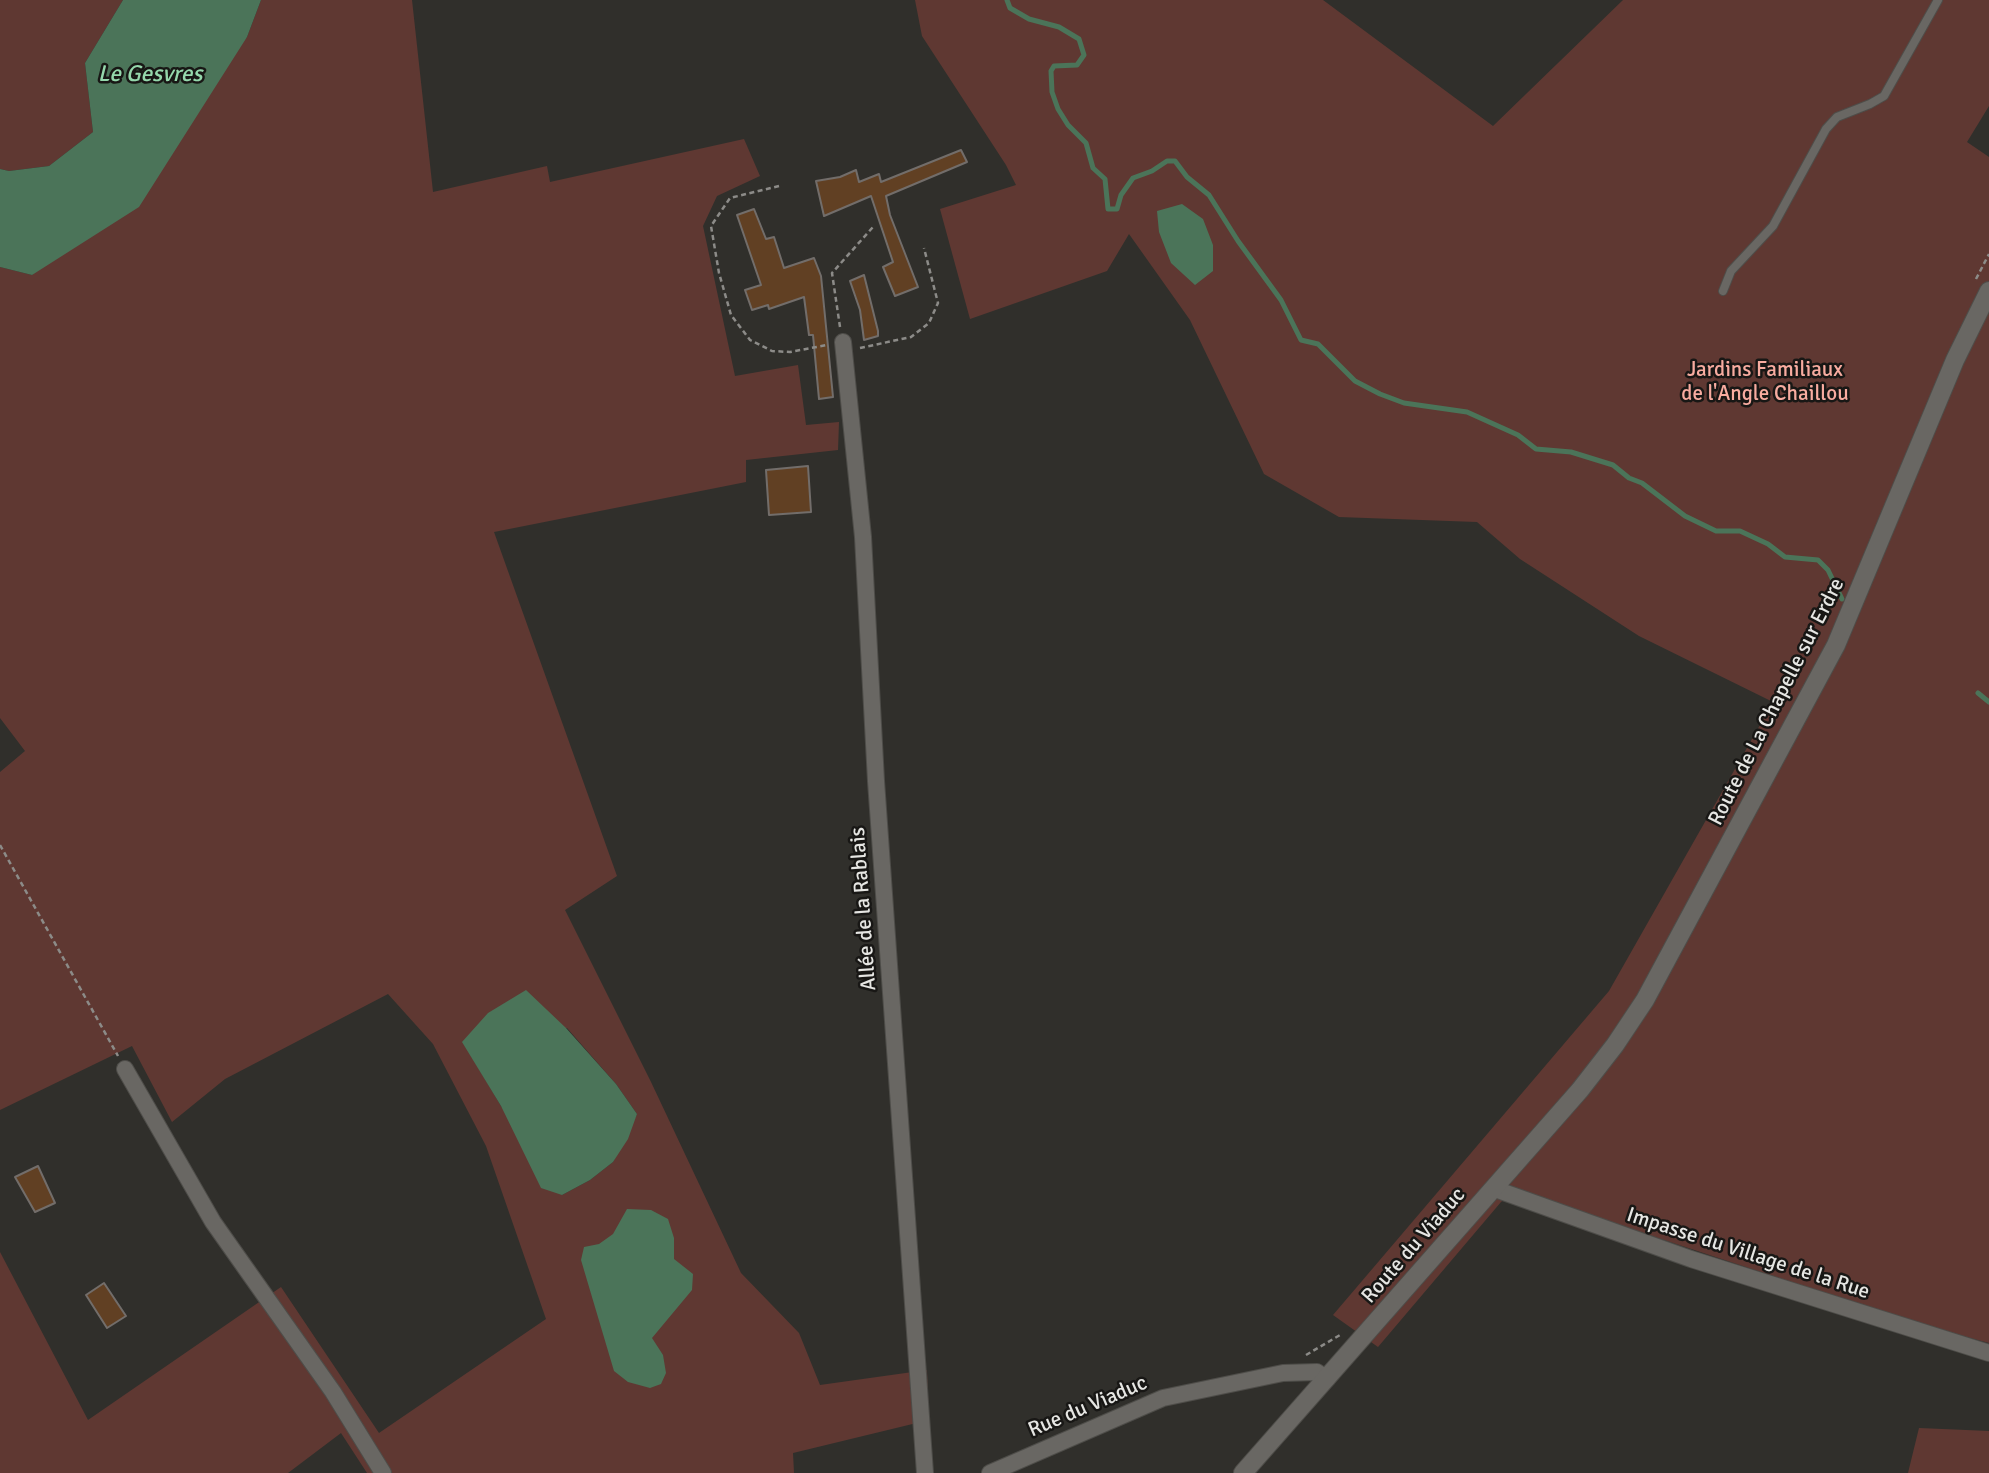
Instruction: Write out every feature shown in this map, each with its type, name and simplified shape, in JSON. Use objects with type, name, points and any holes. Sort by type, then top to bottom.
[{"type":"street","name":"Route de La Chapelle sur Erdre","points":[[1615,1045],[1662,970],[1836,645],[1955,360],[1989,291]]},
{"type":"street","name":"Allée de la Rablais","points":[[843,346],[863,537],[876,781],[925,1473]]},
{"type":"street","name":"Route du Viaduc","points":[[1243,1473],[1495,1189],[1615,1045]]},
{"type":"street","points":[[125,1069],[213,1222],[333,1392],[383,1473]]},
{"type":"street","name":"Impasse du Village de la Rue","points":[[1495,1189],[1691,1259],[1989,1353]]},
{"type":"street","name":"Rue du Viaduc","points":[[990,1473],[1163,1398],[1283,1373],[1317,1372],[1327,1379]]},
{"type":"lane","points":[[1723,291],[1731,271],[1773,226],[1826,129],[1837,117],[1884,96],[1938,0]]},
{"type":"path","points":[[779,186],[730,198],[711,226],[719,273],[731,315],[750,340],[772,351],[790,352],[911,337],[929,323],[938,303],[924,248]]},
{"type":"path","points":[[843,346],[832,273],[873,227]]},
{"type":"path","points":[[0,845],[125,1069]]},
{"type":"path","points":[[1303,1358],[1349,1329]]},
{"type":"green space","points":[[0,0],[123,0],[85,63],[93,132],[49,166],[9,171],[0,169]]},
{"type":"green space","points":[[261,0],[412,0],[433,192],[547,166],[550,182],[744,139],[760,176],[717,196],[703,226],[735,376],[798,365],[806,425],[839,422],[838,450],[746,460],[746,482],[494,532],[617,876],[565,910],[651,1082],[741,1273],[799,1333],[820,1385],[927,1370],[929,1420],[793,1453],[794,1473],[367,1473],[341,1433],[288,1473],[0,1473],[0,1252],[88,1420],[281,1287],[379,1433],[546,1319],[486,1146],[433,1044],[388,994],[225,1079],[172,1122],[132,1046],[0,1110],[0,772],[25,751],[0,718],[0,267],[32,275],[247,37]],"holes":[[[567,1028],[616,1084],[637,1114],[613,1162],[590,1180],[562,1195],[501,1106],[463,1042]]]},
{"type":"green space","name":"Jardins Familiaux de l'Angle Chaillou","points":[[915,0],[1323,0],[1493,126],[1623,0],[1989,0],[1989,106],[1967,142],[1989,157],[1989,1343],[1918,1324],[1516,1191],[1501,1202],[1378,1347],[1333,1315],[1609,991],[1773,702],[1639,636],[1520,559],[1477,522],[1339,517],[1264,474],[1190,320],[1129,234],[1107,271],[970,319],[940,209],[1016,185],[1006,165],[922,36]]},
{"type":"green space","points":[[1919,1428],[1989,1431],[1989,1473],[1908,1473]]},
{"type":"water","name":"Le Gesvres","points":[[123,0],[261,0],[247,37],[139,207],[32,275],[0,267],[0,169],[9,171],[49,166],[93,132],[85,63]]},
{"type":"water","points":[[1182,204],[1203,219],[1213,245],[1213,271],[1195,285],[1171,263],[1159,232],[1157,211]]},
{"type":"water","points":[[526,990],[566,1028],[616,1084],[637,1114],[628,1139],[613,1162],[590,1180],[562,1195],[541,1188],[501,1106],[462,1042],[488,1013]]},
{"type":"water","points":[[627,1209],[651,1210],[668,1219],[674,1238],[674,1259],[693,1274],[692,1290],[652,1338],[663,1355],[666,1373],[661,1384],[650,1388],[628,1382],[614,1371],[581,1260],[584,1247],[599,1244],[613,1234]]},
{"type":"building","points":[[961,150],[967,162],[886,196],[890,215],[918,287],[895,296],[883,267],[893,262],[871,196],[824,216],[816,181],[840,177],[856,170],[859,182],[879,174],[881,182]]},
{"type":"building","points":[[754,209],[766,239],[774,237],[784,268],[814,258],[821,276],[833,397],[819,399],[813,335],[809,335],[804,297],[769,309],[768,305],[752,310],[745,290],[761,285],[737,215]]},
{"type":"building","points":[[864,275],[878,336],[864,340],[860,310],[850,281]]},
{"type":"building","points":[[808,466],[811,512],[769,515],[766,470]]},
{"type":"building","points":[[38,1166],[55,1203],[35,1212],[15,1177]]},
{"type":"building","points":[[104,1283],[126,1316],[107,1328],[86,1295]]},
{"type":"waterway","points":[[1007,0],[1010,8],[1029,19],[1059,27],[1079,39],[1084,55],[1077,65],[1054,66],[1051,71],[1052,92],[1068,125],[1086,143],[1093,168],[1105,179],[1108,209],[1117,209],[1121,195],[1133,178],[1152,171],[1167,161],[1175,161],[1187,177],[1209,195],[1281,300],[1301,340],[1318,344],[1355,381],[1404,403],[1467,412],[1518,435],[1536,449],[1571,452],[1613,465],[1685,516],[1716,531],[1740,531],[1768,544],[1785,557],[1818,560],[1828,570],[1842,599]]},
{"type":"waterway","points":[[1978,693],[1989,702]]}]
